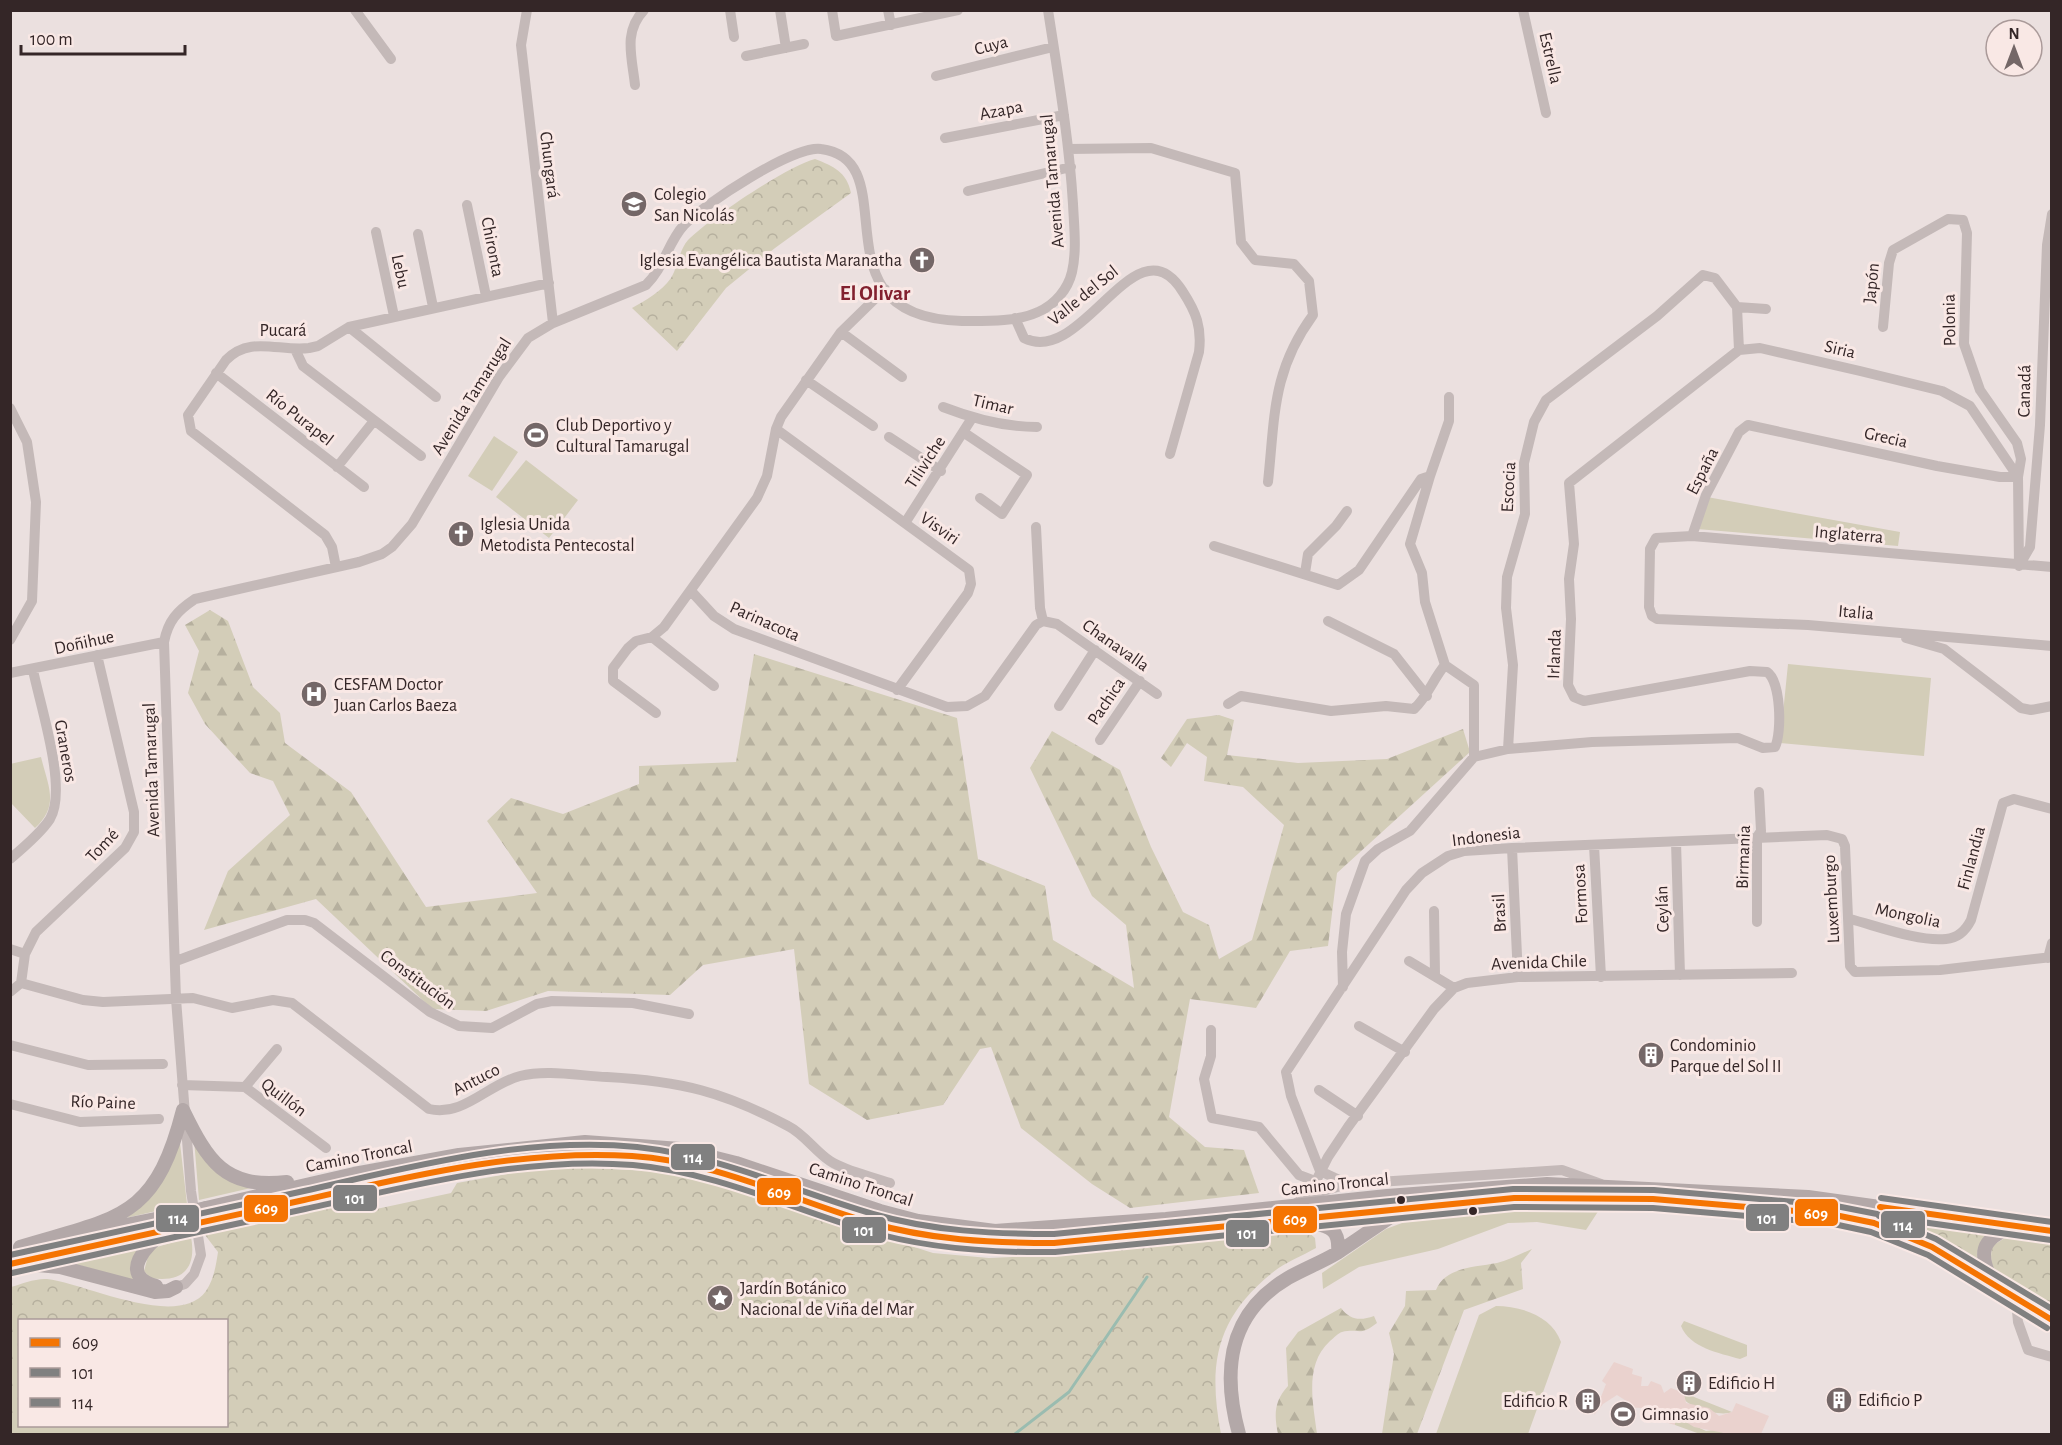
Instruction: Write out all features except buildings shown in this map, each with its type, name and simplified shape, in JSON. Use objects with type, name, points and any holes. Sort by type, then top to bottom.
[{"type":"main road","points":[[183,1110],[197,1139],[217,1164],[245,1182],[267,1184],[354,1174]]},
{"type":"main road","points":[[15,1248],[111,1219],[138,1203],[163,1171],[173,1148],[183,1110]]},
{"type":"main road","name":"Camino Troncal","points":[[12,1263],[176,1223],[354,1174],[459,1155],[585,1142],[680,1149],[736,1163],[880,1211],[957,1228],[1037,1230],[1295,1212],[1407,1207],[1514,1198],[1653,1199],[1830,1214],[1874,1223],[1914,1238],[2052,1320]]},
{"type":"main road","name":"Camino Troncal","points":[[207,1214],[431,1173],[534,1158],[582,1155],[634,1156],[720,1172],[869,1222],[955,1241],[1054,1243],[1519,1186],[1605,1185],[1808,1197],[2052,1231]]},
{"type":"main road","points":[[1239,1434],[1230,1403],[1229,1376],[1237,1334],[1251,1311],[1269,1292],[1287,1278],[1338,1252],[1407,1207]]},
{"type":"main road","points":[[1295,1212],[1335,1232],[1339,1239],[1338,1252]]},
{"type":"main road","points":[[176,1223],[141,1253],[138,1267],[139,1274],[147,1283],[162,1288],[176,1287]]},
{"type":"main road","name":"Camino Troncal","points":[[15,1248],[176,1223]]},
{"type":"main road","points":[[1994,1286],[1984,1263],[1984,1249],[1996,1233],[2014,1226]]},
{"type":"main road","points":[[12,1263],[60,1267],[155,1292],[168,1292],[176,1287]]},
{"type":"street","points":[[355,10],[391,60]]},
{"type":"street","name":"Chungará","points":[[527,10],[521,45],[553,323]]},
{"type":"street","points":[[636,85],[629,39],[637,18],[644,10]]},
{"type":"street","points":[[730,10],[734,37]]},
{"type":"street","points":[[780,10],[786,48]]},
{"type":"street","points":[[832,10],[836,36],[958,10]]},
{"type":"street","points":[[888,10],[891,25]]},
{"type":"street","name":"Avenida Tamarugal","points":[[176,1287],[185,1284],[194,1274],[201,1255],[191,1191],[183,1110],[176,999],[164,642],[169,623],[178,611],[195,599],[336,567],[382,554],[401,538],[513,356],[528,338],[553,323],[646,285],[657,275],[683,226],[748,180],[791,154],[818,148],[837,153],[859,175],[863,189],[869,256],[875,274],[885,289],[910,310],[948,321],[1015,318],[1034,314],[1050,305],[1062,293],[1070,278],[1075,239],[1071,167],[1048,10]]},
{"type":"street","name":"Estrella","points":[[1523,10],[1546,113]]},
{"type":"street","points":[[746,56],[804,44]]},
{"type":"street","name":"Cuya","points":[[936,76],[1053,47]]},
{"type":"street","name":"Azapa","points":[[945,138],[1064,115]]},
{"type":"street","points":[[1068,149],[1151,148],[1235,174],[1241,242],[1255,260],[1294,264],[1309,282],[1313,315],[1283,366],[1276,398],[1268,482]]},
{"type":"street","points":[[968,191],[1071,167]]},
{"type":"street","name":"Chironta","points":[[467,204],[486,296]]},
{"type":"street","name":"Canadá","points":[[2019,566],[2030,547],[2040,425],[2047,245],[2052,214]]},
{"type":"street","name":"Japón","points":[[1883,327],[1889,263],[1893,250],[1948,219],[1963,220]]},
{"type":"street","name":"Polonia","points":[[1963,220],[1967,233],[1964,344],[1980,390],[2017,443],[2021,459],[2018,477]]},
{"type":"street","name":"Lebu","points":[[376,232],[394,316]]},
{"type":"street","points":[[418,234],[433,308]]},
{"type":"street","name":"Valle del Sol","points":[[1015,318],[1024,338],[1040,343],[1053,340],[1087,318],[1137,273],[1153,269],[1173,278],[1199,319],[1202,335],[1170,454]]},
{"type":"street","name":"Escocia","points":[[1508,748],[1513,665],[1506,608],[1507,577],[1525,514],[1524,463],[1534,422],[1546,400],[1657,316],[1703,275],[1715,278],[1737,307]]},
{"type":"street","name":"Pucará","points":[[336,567],[332,547],[325,535],[191,430],[188,415],[216,373],[232,354],[240,349],[262,345],[295,349],[318,346],[349,327],[549,284]]},
{"type":"street","points":[[656,713],[616,685],[611,676],[613,668],[636,640],[652,637],[664,627],[691,591],[763,487],[776,429],[806,380],[841,332],[885,289]]},
{"type":"street","points":[[1739,350],[1737,307],[1766,309]]},
{"type":"street","points":[[349,327],[436,397]]},
{"type":"street","points":[[841,332],[902,377]]},
{"type":"street","name":"Siria","points":[[1739,350],[1760,348],[1942,391],[1959,398],[1983,422],[2018,477]]},
{"type":"street","points":[[295,349],[303,366],[373,422],[421,456]]},
{"type":"street","name":"Irlanda","points":[[1508,748],[1592,742],[1738,738],[1763,748],[1775,747],[1778,735],[1778,705],[1776,683],[1771,674],[1756,670],[1584,701],[1574,697],[1568,685],[1571,619],[1569,579],[1574,544],[1569,483],[1739,350]]},
{"type":"street","name":"Río Purapel","points":[[216,373],[364,487]]},
{"type":"street","points":[[806,380],[873,426]]},
{"type":"street","points":[[1449,397],[1449,421],[1410,544],[1422,573],[1425,602],[1445,665],[1474,685],[1474,757]]},
{"type":"street","name":"Timar","points":[[943,407],[972,418],[1013,427],[1037,426]]},
{"type":"street","points":[[10,640],[32,601],[36,502],[27,442],[12,411]]},
{"type":"street","name":"Tiliviche","points":[[905,523],[972,418]]},
{"type":"street","points":[[338,467],[373,422]]},
{"type":"street","name":"Grecia","points":[[1748,424],[1937,466],[2000,477],[2018,477]]},
{"type":"street","name":"España","points":[[1692,536],[1706,495],[1739,432],[1748,424]]},
{"type":"street","name":"Visviri","points":[[776,429],[964,565],[971,575],[968,593],[897,690]]},
{"type":"street","points":[[963,432],[1027,475],[1002,514],[980,498]]},
{"type":"street","points":[[889,437],[940,471]]},
{"type":"street","points":[[1214,546],[1338,585],[1359,570],[1421,479],[1430,476]]},
{"type":"street","points":[[2018,477],[2019,566]]},
{"type":"street","points":[[1305,573],[1308,555],[1347,511]]},
{"type":"street","points":[[1036,527],[1040,608],[1043,621]]},
{"type":"street","name":"Inglaterra","points":[[1657,619],[1652,616],[1649,607],[1650,549],[1656,538],[1692,536],[2019,566],[2052,567]]},
{"type":"street","name":"Parinacota","points":[[691,591],[714,616],[734,628],[947,707],[975,703],[986,696],[1036,625],[1043,621]]},
{"type":"street","name":"Italia","points":[[1657,619],[1808,625],[2052,646]]},
{"type":"street","name":"Chanavalla","points":[[1043,621],[1057,624],[1157,693]]},
{"type":"street","points":[[1328,621],[1394,654],[1427,696]]},
{"type":"street","points":[[1882,631],[1944,648],[2020,708],[2031,710],[2052,706]]},
{"type":"street","points":[[652,637],[714,686]]},
{"type":"street","name":"Doñihue","points":[[10,674],[164,642]]},
{"type":"street","points":[[1059,706],[1095,650]]},
{"type":"street","name":"Tomé","points":[[21,983],[24,954],[29,942],[44,924],[125,848],[134,832],[134,812],[98,655]]},
{"type":"street","points":[[1228,704],[1241,696],[1331,711],[1386,706],[1414,709],[1427,696],[1437,675],[1445,665]]},
{"type":"street","name":"Graneros","points":[[12,855],[50,820],[56,798],[56,775],[33,670]]},
{"type":"street","name":"Pachica","points":[[1100,740],[1140,681]]},
{"type":"street","points":[[1343,987],[1342,952],[1346,914],[1365,861],[1378,849],[1410,831],[1474,757],[1508,748]]},
{"type":"street","name":"Birmania","points":[[1757,922],[1757,837],[1761,831],[1759,792]]},
{"type":"street","name":"Finlandia","points":[[1959,935],[1971,920],[2003,803],[2020,801],[2052,809]]},
{"type":"street","name":"Indonesia","points":[[1318,1176],[1291,1096],[1286,1072],[1406,890],[1432,864],[1464,851],[1757,837],[1833,836]]},
{"type":"street","name":"Luxemburgo","points":[[1833,836],[1842,839],[1845,846],[1850,919],[1850,966],[1855,972],[1940,970],[2050,958]]},
{"type":"street","name":"Ceylán","points":[[1676,842],[1680,975]]},
{"type":"street","name":"Formosa","points":[[1594,845],[1601,977]]},
{"type":"street","name":"Brasil","points":[[1512,848],[1518,977]]},
{"type":"street","points":[[1434,911],[1435,975]]},
{"type":"street","name":"Mongolia","points":[[1850,919],[1922,937],[1946,939],[1959,935]]},
{"type":"street","name":"Constitución","points":[[176,961],[287,920],[305,920],[326,931],[430,1012],[459,1026],[472,1029],[492,1028],[537,1004],[552,1001],[633,1003],[689,1014]]},
{"type":"street","points":[[2050,958],[2052,943]]},
{"type":"street","points":[[10,949],[24,954]]},
{"type":"street","points":[[1295,1212],[1309,1195],[1318,1176],[1358,1116],[1434,1009],[1454,988],[1409,961]]},
{"type":"street","name":"Avenida Chile","points":[[1454,988],[1467,983],[1518,977],[1792,972]]},
{"type":"street","points":[[10,992],[21,983]]},
{"type":"street","name":"Antuco","points":[[21,983],[83,1000],[194,998],[232,1008],[273,1000],[292,1003],[429,1109],[444,1112],[510,1080],[531,1074],[608,1077],[699,1088],[763,1111],[776,1122],[792,1128],[831,1162],[890,1183]]},
{"type":"street","points":[[1359,1026],[1405,1052]]},
{"type":"street","name":"Camino Troncal","points":[[1211,1029],[1211,1056],[1204,1079],[1212,1118],[1259,1127],[1299,1175],[1318,1176],[1348,1184]]},
{"type":"street","points":[[10,1045],[88,1065],[163,1064]]},
{"type":"street","points":[[245,1087],[277,1049]]},
{"type":"street","name":"Quillón","points":[[182,1085],[245,1087],[326,1148]]},
{"type":"street","points":[[1319,1090],[1358,1116]]},
{"type":"street","name":"Río Paine","points":[[10,1104],[80,1122],[159,1119]]},
{"type":"street","name":"Camino Troncal","points":[[1309,1195],[1348,1184],[1563,1170],[1605,1185]]},
{"type":"street","points":[[2016,1300],[2018,1322],[2028,1350],[2052,1357]]},
{"type":"green space","points":[[815,159],[828,164],[843,175],[851,193],[775,248],[726,288],[677,351],[632,308],[667,283],[685,244],[699,231],[768,182]]},
{"type":"green space","points":[[494,436],[518,452],[492,491],[468,476]]},
{"type":"green space","points":[[526,460],[578,500],[549,538],[496,497]]},
{"type":"green space","points":[[1707,497],[1900,532],[1898,546],[1697,529]]},
{"type":"green space","points":[[210,610],[228,621],[253,687],[280,713],[285,743],[351,792],[426,907],[537,893],[487,821],[511,798],[563,814],[639,784],[639,766],[736,762],[754,654],[957,718],[978,859],[1045,886],[1053,940],[1134,988],[1126,925],[1092,896],[1030,768],[1052,731],[1120,770],[1151,847],[1183,912],[1209,925],[1219,959],[1252,940],[1284,825],[1243,787],[1204,781],[1207,757],[1187,743],[1171,767],[1161,758],[1187,719],[1219,715],[1234,720],[1227,755],[1298,763],[1387,759],[1463,729],[1470,752],[1337,873],[1328,946],[1290,951],[1256,1008],[1190,999],[1169,1117],[1205,1147],[1244,1150],[1259,1193],[1130,1208],[1092,1184],[1021,1128],[991,1047],[980,1049],[943,1105],[867,1120],[809,1084],[794,949],[703,965],[670,995],[548,991],[486,1011],[432,1009],[316,899],[204,930],[228,871],[290,815],[273,781],[250,773],[205,724],[188,693],[199,651],[185,625]]},
{"type":"green space","points":[[1788,664],[1931,678],[1924,756],[1780,743]]},
{"type":"green space","points":[[41,757],[49,786],[50,803],[43,820],[35,828],[11,803],[10,764]]},
{"type":"green space","points":[[194,1139],[251,1188],[199,1200]]},
{"type":"green space","points":[[180,1143],[187,1204],[117,1220],[170,1166]]},
{"type":"green space","name":"Jardín Botánico Nacional de Viña del Mar","points":[[551,1166],[669,1172],[713,1183],[933,1253],[989,1258],[1040,1256],[1254,1232],[1307,1231],[1315,1238],[1316,1248],[1272,1273],[1253,1290],[1227,1326],[1216,1365],[1215,1387],[1221,1434],[11,1434],[11,1287],[33,1280],[47,1279],[130,1301],[175,1306],[193,1302],[206,1291],[211,1282],[218,1252],[205,1235],[363,1198],[367,1211],[451,1193],[457,1183]]},
{"type":"green space","points":[[1558,1207],[1599,1210],[1586,1230],[1537,1222],[1508,1223],[1438,1249],[1359,1267],[1323,1289],[1322,1273],[1386,1229],[1418,1217],[1483,1215],[1514,1209]]},
{"type":"green space","points":[[1875,1215],[1987,1230],[1977,1253],[1979,1270],[1925,1235]]},
{"type":"green space","points":[[2008,1236],[2051,1242],[2051,1311],[1996,1274],[1992,1263],[1992,1246]]},
{"type":"green space","points":[[191,1237],[192,1258],[185,1271],[179,1276],[150,1278],[144,1271],[150,1249]]},
{"type":"green space","points":[[1532,1249],[1521,1263],[1523,1289],[1464,1310],[1417,1434],[1382,1434],[1394,1354],[1389,1333],[1405,1306],[1406,1291],[1436,1290],[1440,1282],[1454,1272],[1501,1262]]},
{"type":"green space","points":[[137,1250],[139,1282],[71,1263]]},
{"type":"green space","points":[[1496,1306],[1506,1306],[1535,1314],[1551,1325],[1561,1342],[1528,1434],[1436,1434],[1479,1315]]},
{"type":"green space","points":[[1341,1308],[1348,1315],[1356,1318],[1364,1319],[1374,1316],[1377,1323],[1363,1331],[1340,1333],[1330,1341],[1316,1361],[1312,1397],[1317,1434],[1278,1434],[1276,1408],[1288,1386],[1286,1348],[1298,1332]]},
{"type":"green space","points":[[1684,1321],[1747,1345],[1747,1356],[1740,1359],[1698,1345],[1685,1333],[1681,1326]]},
{"type":"green space","points":[[1684,1393],[1732,1412],[1721,1413],[1699,1408],[1684,1399]]},
{"type":"green space","points":[[1681,1419],[1706,1431],[1715,1430],[1729,1434],[1700,1434],[1675,1425],[1675,1422]]},
{"type":"shaded area","points":[[1614,1362],[1633,1369],[1632,1374],[1642,1377],[1641,1386],[1648,1386],[1651,1381],[1661,1385],[1664,1393],[1671,1388],[1684,1393],[1686,1403],[1709,1408],[1719,1416],[1732,1412],[1736,1403],[1769,1416],[1761,1434],[1729,1434],[1694,1427],[1681,1419],[1675,1422],[1675,1425],[1662,1421],[1662,1416],[1654,1409],[1627,1407],[1628,1402],[1617,1395],[1603,1404],[1594,1415],[1606,1384],[1602,1381]]},
{"type":"waterway","points":[[1015,1434],[1069,1392],[1147,1277]]},
{"type":"transit line","name":"114","points":[[10,1255],[469,1156],[553,1146],[595,1145],[637,1147],[698,1158],[895,1220],[940,1228],[985,1232],[1054,1234],[1513,1189],[1654,1190],[1831,1205],[1877,1214],[1936,1239],[2052,1309]]},
{"type":"transit line","name":"609","points":[[10,1264],[467,1166],[549,1157],[632,1156],[662,1159],[722,1173],[839,1213],[891,1228],[937,1237],[1007,1242],[1054,1243],[1514,1198],[1653,1199],[1830,1214],[1874,1223],[1932,1247],[2052,1320]]},
{"type":"transit line","name":"101","points":[[12,1273],[467,1175],[550,1165],[591,1163],[633,1165],[693,1175],[864,1230],[911,1242],[1007,1252],[1055,1252],[1514,1207],[1653,1208],[1829,1223],[1871,1232],[1928,1255],[2047,1328]]},
{"type":"transit line","name":"114","points":[[1881,1198],[2052,1222]]},
{"type":"transit line","name":"609","points":[[1880,1207],[2052,1231]]},
{"type":"transit line","name":"101","points":[[1879,1216],[2051,1240]]},
{"type":"place","name":"Colegio San Nicolás","points":[[634,204]]},
{"type":"place","name":"Iglesia Evangélica Bautista Maranatha","points":[[922,260]]},
{"type":"place","name":"Club Deportivo y Cultural Tamarugal","points":[[536,435]]},
{"type":"place","name":"Iglesia Unida Metodista Pentecostal","points":[[461,534]]},
{"type":"place","name":"CESFAM Doctor Juan Carlos Baeza","points":[[314,694]]},
{"type":"place","name":"Condominio Parque del Sol II","points":[[1651,1055]]},
{"type":"place","name":"Jardín Botánico Nacional de Viña del Mar","points":[[720,1298]]},
{"type":"place","name":"Edificio H","points":[[1689,1383]]},
{"type":"place","name":"Edificio P","points":[[1839,1400]]},
{"type":"place","name":"Edificio R","points":[[1588,1401]]},
{"type":"place","name":"Gimnasio","points":[[1623,1414]]},
{"type":"district","name":"El Olivar","points":[[875,293]]}]
